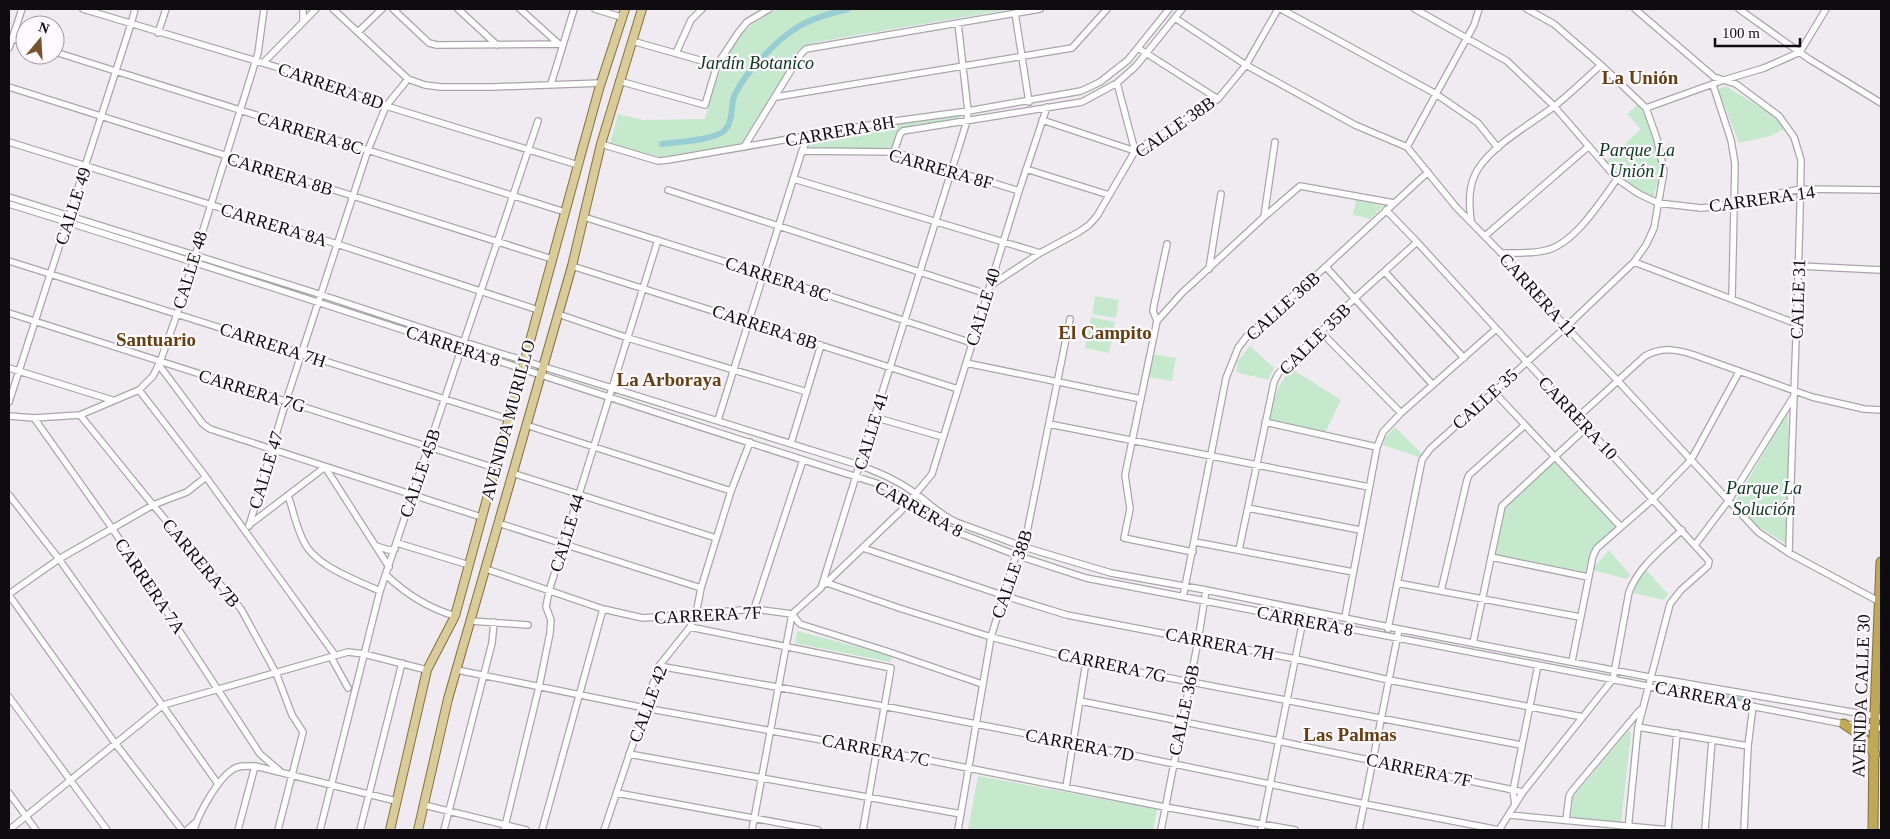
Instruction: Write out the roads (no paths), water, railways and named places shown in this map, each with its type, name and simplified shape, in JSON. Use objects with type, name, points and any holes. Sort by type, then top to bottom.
[{"type":"highway","name":"AVENIDA CALLE 30","points":[[1873,830],[1875,754],[1879,716],[1881,562]]},
{"type":"highway","points":[[1844,724],[1862,736],[1875,754]]},
{"type":"main road","name":"AVENIDA MURILLO","points":[[390,830],[427,670],[455,616],[522,364],[601,83],[625,9]]},
{"type":"main road","name":"AVENIDA MURILLO","points":[[418,830],[448,699],[572,266],[601,144],[642,9]]},
{"type":"street","points":[[9,48],[10,38],[22,9]]},
{"type":"street","name":"CARRERA 8D","points":[[83,9],[323,81],[386,106],[578,165]]},
{"type":"street","name":"CALLE 49","points":[[9,402],[132,24],[135,9]]},
{"type":"street","points":[[158,33],[166,9]]},
{"type":"street","name":"CALLE 48","points":[[34,418],[80,414],[139,390],[153,376],[160,364],[256,60],[264,9]]},
{"type":"street","points":[[303,9],[303,21]]},
{"type":"street","points":[[263,63],[316,9]]},
{"type":"street","points":[[333,9],[408,79],[425,85],[441,87],[492,87],[601,83]]},
{"type":"street","points":[[358,32],[382,9]]},
{"type":"street","points":[[394,9],[429,43],[437,45],[561,44]]},
{"type":"street","points":[[458,9],[497,45]]},
{"type":"street","points":[[520,9],[561,44]]},
{"type":"street","points":[[551,84],[561,44],[574,9]]},
{"type":"street","points":[[596,9],[621,17]]},
{"type":"street","points":[[676,53],[692,20],[702,9]]},
{"type":"street","points":[[619,81],[705,105],[717,65],[747,22],[768,9]]},
{"type":"street","points":[[744,147],[801,54],[806,49],[1040,9]]},
{"type":"street","points":[[776,97],[1072,48],[1107,9]]},
{"type":"street","points":[[1169,9],[1138,48],[1218,99]]},
{"type":"street","points":[[1134,151],[1117,83],[1136,66],[1182,9]]},
{"type":"street","points":[[1280,9],[1436,94],[1478,123],[1498,148]]},
{"type":"street","name":"CALLE 38B","points":[[990,286],[1040,253],[1089,225],[1097,216],[1134,151],[1218,99],[1246,65],[1280,9]]},
{"type":"street","name":"CARRERA 14","points":[[1415,9],[1507,61],[1522,73],[1554,106],[1617,179],[1639,194],[1658,203],[1701,208],[1800,190],[1881,190]]},
{"type":"street","points":[[1407,147],[1474,25],[1479,9]]},
{"type":"street","points":[[1527,9],[1554,24],[1646,108],[1764,68],[1800,52],[1826,9]]},
{"type":"street","name":"CALLE 31","points":[[1635,9],[1714,76],[1739,86],[1779,116],[1788,126],[1800,153],[1799,266],[1793,391],[1789,553]]},
{"type":"street","points":[[1739,9],[1747,11],[1800,52],[1881,103]]},
{"type":"street","points":[[1015,13],[1030,109]]},
{"type":"street","name":"CARRERA 11","points":[[1175,18],[1246,65],[1356,124],[1407,147],[1456,206],[1512,264],[1566,327],[1758,532],[1789,553],[1880,602]]},
{"type":"street","name":"CALLE 41","points":[[821,588],[967,121],[968,110],[958,23]]},
{"type":"street","points":[[632,41],[717,65]]},
{"type":"street","name":"CARRERA 8H","points":[[601,144],[658,161],[668,160],[881,123],[1081,92],[1100,82],[1128,60],[1138,48]]},
{"type":"street","name":"CARRERA 8C","points":[[65,55],[565,212]]},
{"type":"street","points":[[1471,221],[1468,202],[1473,180],[1478,169],[1498,148],[1554,106],[1601,65]]},
{"type":"street","name":"CALLE 47","points":[[246,528],[368,150],[386,106],[408,79]]},
{"type":"street","name":"CARRERA 8H","points":[[894,152],[900,134],[903,131],[1082,102],[1117,83]]},
{"type":"street","points":[[1713,85],[1734,151],[1735,202],[1732,298]]},
{"type":"street","name":"CARRERA 8B","points":[[9,87],[552,260]]},
{"type":"street","name":"CALLE 40","points":[[821,588],[909,502],[932,474],[1026,168],[1047,107]]},
{"type":"street","name":"CALLE 35","points":[[1386,636],[1422,460],[1430,449],[1566,327],[1634,262],[1654,228],[1664,171],[1657,139],[1646,108]]},
{"type":"street","points":[[1042,120],[1134,151]]},
{"type":"street","name":"CALLE 45B","points":[[320,830],[380,591],[538,121]]},
{"type":"street","points":[[718,420],[802,151],[809,136]]},
{"type":"street","name":"CARRERA 8A","points":[[9,142],[338,244],[538,310]]},
{"type":"street","points":[[1264,217],[1275,142]]},
{"type":"street","points":[[1485,236],[1589,146]]},
{"type":"street","name":"CARRERA 8F","points":[[802,151],[894,152],[1019,191]]},
{"type":"street","points":[[1026,168],[1109,195]]},
{"type":"street","name":"CALLE 36B","points":[[1183,597],[1226,378],[1238,348],[1247,336],[1326,267],[1428,172]]},
{"type":"street","points":[[794,179],[1040,253]]},
{"type":"street","points":[[1501,252],[1522,253],[1548,250],[1567,240],[1594,210],[1617,179]]},
{"type":"street","points":[[1156,320],[1182,293],[1300,186],[1394,203]]},
{"type":"street","points":[[668,190],[987,294]]},
{"type":"street","points":[[1209,269],[1221,194]]},
{"type":"street","name":"CARRERA 8","points":[[9,197],[70,215],[462,349],[612,388],[859,465],[891,478],[916,494],[946,518],[1024,547],[1111,574],[1186,586],[1650,677],[1879,716]]},
{"type":"street","points":[[1456,206],[1463,206],[1468,202]]},
{"type":"street","name":"CARRERA 8","points":[[9,204],[322,294],[464,342],[522,364]]},
{"type":"street","name":"CARRERA 10","points":[[1386,210],[1709,561],[1708,566],[1681,590],[1670,604],[1650,677]]},
{"type":"street","name":"CARRERA 8C","points":[[584,217],[972,343]]},
{"type":"street","name":"CALLE 44","points":[[505,828],[539,687],[551,625],[550,617],[546,611],[549,591],[658,240]]},
{"type":"street","name":"CALLE 35B","points":[[1239,550],[1255,466],[1274,382],[1278,374],[1354,299],[1417,242]]},
{"type":"street","points":[[1167,244],[1153,311],[1156,320],[1125,475],[1130,510],[1124,538],[1193,552]]},
{"type":"street","points":[[1512,264],[1516,257],[1522,253]]},
{"type":"street","name":"CARRERA 7H","points":[[9,261],[508,419]]},
{"type":"street","points":[[1634,262],[1797,324]]},
{"type":"street","name":"CARRERA 8B","points":[[572,266],[958,389]]},
{"type":"street","points":[[1799,266],[1881,270]]},
{"type":"street","points":[[1326,267],[1433,385]]},
{"type":"street","points":[[1385,272],[1464,358]]},
{"type":"street","name":"CARRERA 7G","points":[[9,314],[160,364],[286,401],[495,468]]},
{"type":"street","points":[[558,314],[628,338],[807,392]]},
{"type":"street","name":"CALLE 38B","points":[[958,830],[991,637],[1016,555],[1024,547],[1070,319]]},
{"type":"street","points":[[1345,617],[1377,447],[1383,432],[1496,329]]},
{"type":"street","points":[[1321,332],[1402,413]]},
{"type":"street","points":[[791,443],[821,345]]},
{"type":"street","points":[[1578,417],[1617,380],[1654,350],[1679,350],[1793,391],[1846,406],[1881,410]]},
{"type":"street","points":[[966,363],[1141,399]]},
{"type":"street","points":[[160,364],[203,424],[210,430],[481,517]]},
{"type":"street","points":[[9,368],[112,400]]},
{"type":"street","name":"CARRERA 8","points":[[542,370],[610,396],[882,485],[909,502],[928,518],[944,527],[1016,555],[1086,578],[1844,724],[1878,728]]},
{"type":"street","points":[[1572,662],[1588,576],[1597,548],[1653,498],[1691,460],[1739,372]]},
{"type":"street","points":[[139,390],[246,528],[333,656],[348,688]]},
{"type":"street","points":[[1494,392],[1620,526]]},
{"type":"street","points":[[1695,545],[1729,500],[1793,399]]},
{"type":"street","name":"CARRERA 7B","points":[[80,414],[153,505],[241,609],[276,673],[287,702],[303,732],[292,775]]},
{"type":"street","points":[[9,416],[34,418]]},
{"type":"street","points":[[874,417],[943,437]]},
{"type":"street","name":"CARRERA 7A","points":[[34,418],[112,528],[260,754],[281,772]]},
{"type":"street","points":[[1265,422],[1377,447]]},
{"type":"street","points":[[1049,424],[1369,487]]},
{"type":"street","points":[[526,425],[731,491]]},
{"type":"street","points":[[1441,591],[1469,476],[1525,425]]},
{"type":"street","points":[[1473,643],[1502,506],[1587,427]]},
{"type":"street","name":"CALLE 42","points":[[604,830],[659,666],[690,627],[696,614],[701,588],[716,538],[731,491],[750,442]]},
{"type":"street","points":[[754,609],[804,460]]},
{"type":"street","points":[[246,528],[325,467]]},
{"type":"street","points":[[325,467],[389,567]]},
{"type":"street","points":[[512,473],[716,538]]},
{"type":"street","points":[[182,830],[115,743],[9,595],[59,559],[153,505],[187,492],[206,477]]},
{"type":"street","points":[[9,495],[59,559],[218,784]]},
{"type":"street","points":[[288,496],[302,540],[316,557],[332,569],[380,591]]},
{"type":"street","points":[[1248,508],[1360,530]]},
{"type":"street","name":"CARRERA 7F","points":[[498,523],[701,588]]},
{"type":"street","points":[[1499,830],[1523,792],[1613,679],[1629,592],[1633,581],[1642,568],[1682,530]]},
{"type":"street","points":[[1195,542],[1353,572]]},
{"type":"street","points":[[376,546],[389,550],[396,546],[469,565]]},
{"type":"street","name":"CARRERA 7H","points":[[863,548],[1002,596],[1067,615],[1583,717]]},
{"type":"street","points":[[1491,557],[1588,576]]},
{"type":"street","name":"CARRERA 7F","points":[[486,569],[603,609],[643,618],[754,609],[792,614],[800,624],[982,684]]},
{"type":"street","points":[[386,575],[413,597],[440,611],[455,616]]},
{"type":"street","name":"CARRERA 7G","points":[[827,583],[991,637],[1086,662],[1521,745]]},
{"type":"street","points":[[1397,583],[1580,617]]},
{"type":"street","points":[[752,830],[792,614],[821,588]]},
{"type":"street","name":"CALLE 36B","points":[[1161,830],[1198,641],[1206,590]]},
{"type":"street","points":[[542,830],[603,609]]},
{"type":"street","points":[[472,620],[528,624]]},
{"type":"street","points":[[1262,827],[1303,620]]},
{"type":"street","points":[[444,830],[492,643],[494,622]]},
{"type":"street","points":[[690,627],[787,645],[891,668],[863,830]]},
{"type":"street","points":[[1360,830],[1399,629]]},
{"type":"street","points":[[9,830],[163,705],[348,652],[364,654],[427,670]]},
{"type":"street","points":[[1066,787],[1086,662]]},
{"type":"street","points":[[360,830],[402,663]]},
{"type":"street","points":[[1515,805],[1513,791],[1538,665]]},
{"type":"street","name":"CARRERA 7D","points":[[659,666],[883,706],[1074,743],[1499,830]]},
{"type":"street","name":"CARRERA 7C","points":[[457,670],[645,708],[877,750],[1262,827],[1295,830]]},
{"type":"street","points":[[1628,828],[1638,727],[1650,677]]},
{"type":"street","points":[[9,697],[107,830]]},
{"type":"street","name":"CARRERA 7F","points":[[1080,702],[1374,760],[1523,792]]},
{"type":"street","points":[[1744,830],[1748,746],[1753,706]]},
{"type":"street","points":[[1566,820],[1569,796],[1572,791],[1642,708]]},
{"type":"street","points":[[1638,727],[1748,746]]},
{"type":"street","points":[[1509,815],[1628,828],[1668,830],[1677,733]]},
{"type":"street","points":[[1705,830],[1712,740]]},
{"type":"street","points":[[630,754],[961,814]]},
{"type":"street","points":[[194,830],[196,822],[218,784],[232,769],[238,767],[255,766],[396,801]]},
{"type":"street","points":[[238,830],[255,766]]},
{"type":"street","points":[[278,830],[292,775]]},
{"type":"street","points":[[9,793],[36,830]]},
{"type":"street","points":[[617,793],[818,830]]},
{"type":"street","points":[[424,805],[505,828],[526,830]]},
{"type":"street","points":[[187,830],[196,822]]},
{"type":"waterway","points":[[662,144],[705,138],[721,133],[730,122],[735,94],[743,80],[770,49],[799,26],[848,9]]},
{"type":"waterway","points":[[1721,695],[1748,700]]},
{"type":"district","name":"La Unión","points":[[1640,77]]},
{"type":"district","name":"El Campito","points":[[1105,332]]},
{"type":"district","name":"Santuario","points":[[156,339]]},
{"type":"district","name":"La Arboraya","points":[[669,379]]},
{"type":"district","name":"Las Palmas","points":[[1350,734]]},
{"type":"park label","name":"Jardín Botanico","points":[[756,63]]},
{"type":"park label","name":"Parque La Unión I","points":[[1637,160]]},
{"type":"park label","name":"Parque La Solución","points":[[1764,498]]}]
